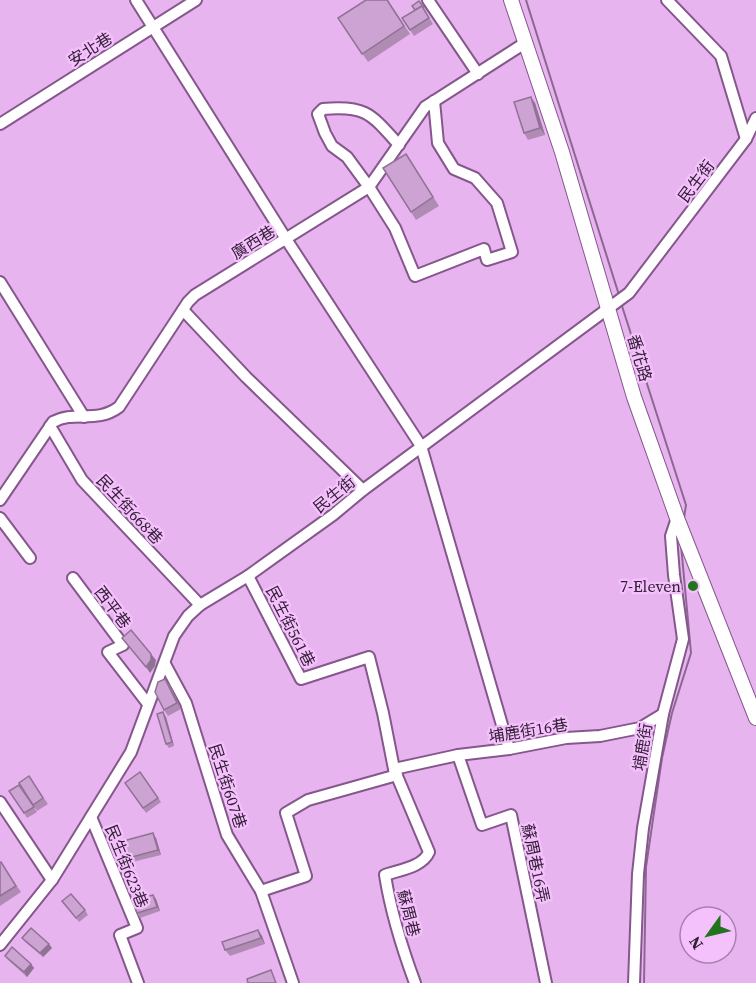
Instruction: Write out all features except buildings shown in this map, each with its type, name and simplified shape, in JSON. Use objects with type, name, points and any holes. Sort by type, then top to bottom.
[{"type":"main road","name":"番花路","points":[[511,0],[562,152],[634,397],[677,518],[756,718]]},
{"type":"street","points":[[136,0],[286,239],[422,446],[509,749]]},
{"type":"street","name":"安北巷","points":[[0,124],[196,0]]},
{"type":"street","points":[[428,0],[478,74]]},
{"type":"street","points":[[667,0],[721,56],[746,139]]},
{"type":"street","name":"廣西巷","points":[[50,426],[63,417],[97,417],[110,414],[118,407],[195,295],[369,187],[425,107],[525,43]]},
{"type":"street","points":[[399,145],[373,116],[362,110],[330,108],[322,109],[318,114],[332,146],[347,157],[395,228],[415,276],[484,249],[487,260],[512,252],[497,204],[475,178],[454,169],[438,143],[434,101]]},
{"type":"street","name":"民生街","points":[[0,945],[52,880],[131,752],[174,636],[188,616],[200,605],[248,576],[333,515],[363,490],[629,293],[746,139],[756,118]]},
{"type":"street","points":[[0,282],[84,417]]},
{"type":"street","points":[[183,310],[246,377],[363,490]]},
{"type":"street","points":[[0,500],[50,426]]},
{"type":"street","name":"民生街668巷","points":[[50,426],[82,480],[200,605]]},
{"type":"street","points":[[0,518],[30,558]]},
{"type":"street","name":"埔鹿街","points":[[634,983],[638,874],[663,714],[683,639],[671,536],[677,518]]},
{"type":"street","name":"民生街561巷","points":[[248,576],[301,679],[369,657],[395,772]]},
{"type":"street","name":"西平巷","points":[[73,578],[123,645],[108,652],[148,704]]},
{"type":"street","name":"民生街607巷","points":[[165,664],[186,703],[227,835],[261,891],[293,983]]},
{"type":"street","name":"埔鹿街16巷","points":[[261,891],[306,876],[286,813],[308,800],[395,772],[458,755],[640,728],[663,714]]},
{"type":"street","name":"蘇周巷16弄","points":[[458,755],[482,825],[511,815],[546,983]]},
{"type":"street","name":"蘇周巷","points":[[395,772],[429,852],[427,857],[419,863],[385,875],[400,944],[415,983]]},
{"type":"street","points":[[0,802],[52,880]]},
{"type":"street","name":"民生街623巷","points":[[91,817],[137,928],[120,935],[138,983]]},
{"type":"waterway","points":[[526,0],[619,295]]},
{"type":"waterway","points":[[621,303],[686,505],[684,518]]},
{"type":"waterway","points":[[644,983],[646,867],[662,758],[672,713],[691,653],[681,545]]},
{"type":"place","name":"7-Eleven","points":[[693,586]]}]
